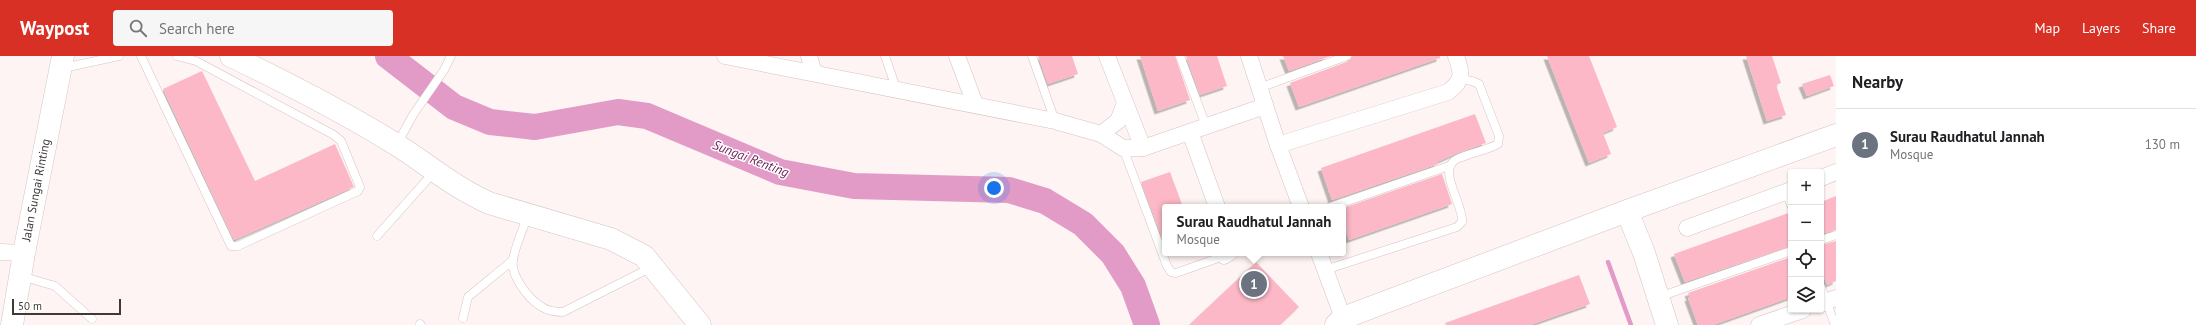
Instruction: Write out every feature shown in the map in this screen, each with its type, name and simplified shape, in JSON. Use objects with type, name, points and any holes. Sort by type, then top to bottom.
[{"type":"street","points":[[231,56],[276,77],[396,145],[472,196],[489,203],[610,239],[644,256],[694,321]]},
{"type":"street","points":[[725,56],[1055,120],[1101,134],[1123,148],[1143,148],[1265,106]]},
{"type":"street","points":[[809,56],[814,73]]},
{"type":"street","points":[[957,56],[975,104]]},
{"type":"street","points":[[1107,56],[1143,148]]},
{"type":"street","points":[[1249,56],[1278,145],[1300,204]]},
{"type":"street","points":[[1278,145],[1448,92],[1456,86],[1460,79],[1461,72],[1456,56]]},
{"type":"street","name":"Jalan Sungai Rinting","points":[[12,325],[24,253],[61,63]]},
{"type":"street","points":[[1101,134],[1118,121],[1125,103]]},
{"type":"street","points":[[1190,132],[1216,204]]},
{"type":"street","points":[[1319,256],[1325,270],[1340,322],[1627,211],[1833,135]]},
{"type":"street","points":[[1824,177],[1836,172]]},
{"type":"street","points":[[1687,228],[1788,195]]},
{"type":"street","points":[[1627,211],[1644,254],[1667,325]]},
{"type":"street","points":[[0,252],[24,253]]},
{"type":"street","points":[[1759,325],[1794,313]]},
{"type":"lane","points":[[61,63],[119,56]]},
{"type":"lane","points":[[141,56],[227,242],[231,246],[238,246],[358,192],[360,187],[341,141],[334,135],[196,61],[177,56]]},
{"type":"lane","points":[[396,145],[413,115],[444,70],[450,56]]},
{"type":"lane","points":[[885,56],[896,88]]},
{"type":"lane","points":[[1032,56],[1055,120]]},
{"type":"lane","points":[[1180,56],[1206,126]]},
{"type":"lane","points":[[1259,88],[1347,56]]},
{"type":"lane","points":[[1339,204],[1449,166],[1455,160],[1498,144],[1499,136],[1479,84],[1460,79]]},
{"type":"lane","points":[[1123,148],[1162,255]]},
{"type":"lane","points":[[1325,270],[1457,227],[1462,222],[1463,214],[1448,175],[1449,166]]},
{"type":"lane","points":[[377,236],[434,171]]},
{"type":"lane","points":[[528,215],[513,260],[515,274],[522,286],[542,308],[553,312],[563,312],[653,267]]},
{"type":"lane","points":[[1824,239],[1836,235]]},
{"type":"lane","points":[[1658,298],[1788,252]]},
{"type":"lane","points":[[1162,256],[1166,266],[1171,272],[1176,273],[1221,256]]},
{"type":"lane","points":[[463,318],[468,297],[513,260]]},
{"type":"lane","points":[[20,276],[56,286],[92,319]]},
{"type":"lane","points":[[1828,301],[1835,325]]},
{"type":"building","points":[[1038,56],[1072,56],[1078,74],[1048,84]]},
{"type":"building","points":[[1140,56],[1175,56],[1190,100],[1158,111]]},
{"type":"building","points":[[1186,56],[1217,56],[1227,86],[1200,95]]},
{"type":"building","points":[[1283,56],[1331,56],[1289,71]]},
{"type":"building","points":[[1352,56],[1440,56],[1440,58],[1299,107],[1290,83],[1349,61]]},
{"type":"building","points":[[1547,56],[1589,56],[1617,127],[1603,133],[1611,154],[1589,163]]},
{"type":"building","points":[[1746,56],[1772,56],[1781,83],[1776,85],[1786,115],[1767,121]]},
{"type":"building","points":[[202,71],[255,181],[335,144],[354,187],[234,240],[163,89]]},
{"type":"building","points":[[1830,75],[1834,86],[1807,96],[1802,84]]},
{"type":"building","points":[[1475,114],[1486,143],[1455,154],[1437,162],[1438,164],[1332,200],[1321,168]]},
{"type":"building","points":[[1170,172],[1182,204],[1162,204],[1162,237],[1141,182]]},
{"type":"building","points":[[1442,174],[1452,204],[1349,240],[1346,231],[1346,207]]},
{"type":"building","points":[[1836,196],[1836,230],[1824,233],[1824,205],[1824,201]]},
{"type":"building","points":[[1788,213],[1788,247],[1685,282],[1674,254]]},
{"type":"building","points":[[1836,241],[1836,281],[1827,285],[1824,277],[1824,244]]},
{"type":"building","points":[[1788,258],[1788,298],[1713,325],[1698,325],[1688,298],[1690,297],[1688,293]]},
{"type":"building","points":[[1256,262],[1299,307],[1280,325],[1189,325]]},
{"type":"building","points":[[1579,275],[1590,304],[1530,325],[1446,325],[1445,323]]},
{"type":"waterway","name":"Sungai Renting","points":[[388,56],[454,107],[490,122],[535,127],[618,112],[647,116],[780,172],[854,186],[1009,190],[1045,201],[1083,224],[1113,254],[1133,286],[1147,325]]},
{"type":"waterway","points":[[1608,262],[1631,325]]},
{"type":"place","name":"Surau Raudhatul Jannah","points":[[1254,284]]}]
